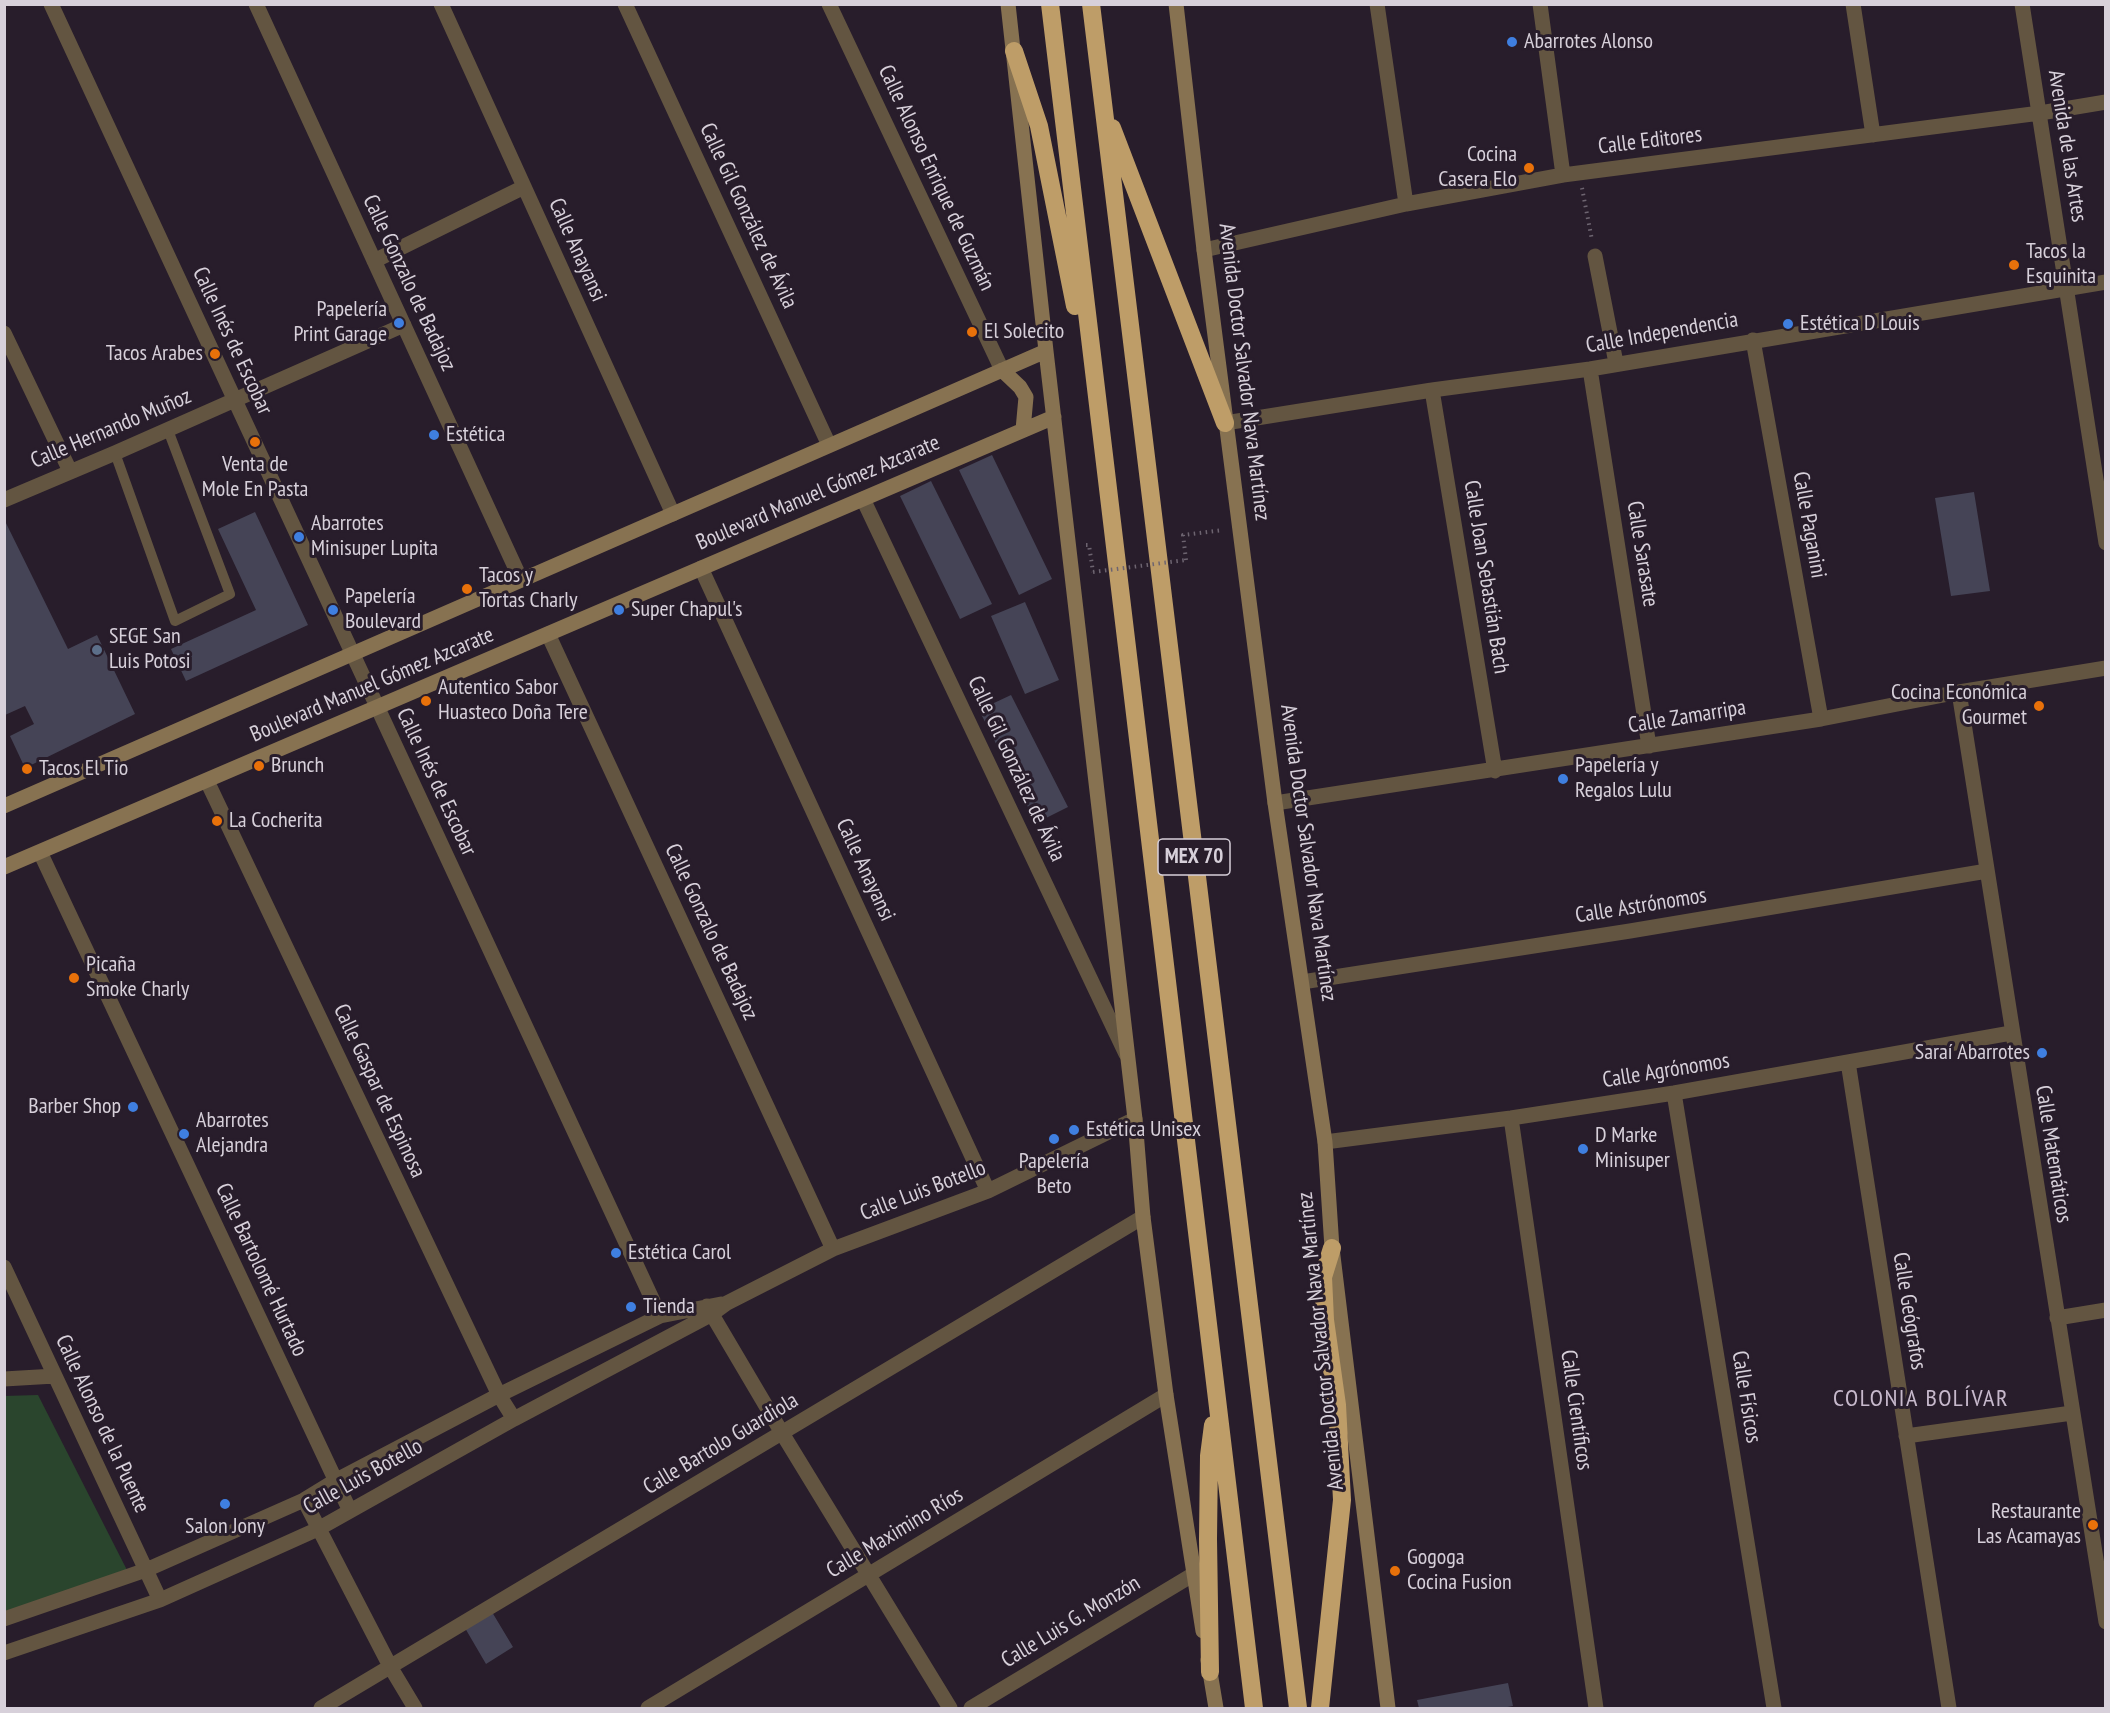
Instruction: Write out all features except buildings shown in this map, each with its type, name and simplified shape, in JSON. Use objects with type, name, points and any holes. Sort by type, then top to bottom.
[{"type":"highway","name":"MEX 70","points":[[1050,4],[1254,1708]]},
{"type":"highway","name":"MEX 70","points":[[1091,4],[1298,1708]]},
{"type":"highway","points":[[1014,51],[1039,126],[1101,438]]},
{"type":"highway","points":[[1101,100],[1225,423]]},
{"type":"highway","points":[[1320,1708],[1342,1500],[1337,1405],[1325,1320],[1323,1277],[1332,1248]]},
{"type":"highway","points":[[1210,1672],[1209,1456],[1217,1399]]},
{"type":"main road","points":[[1008,4],[1135,1119],[1143,1217],[1166,1395],[1216,1708]]},
{"type":"main road","name":"Avenida Doctor Salvador Nava Martínez","points":[[1176,4],[1225,423],[1275,803],[1325,1142],[1332,1248],[1388,1708]]},
{"type":"main road","name":"Boulevard Manuel Gómez Azcarate","points":[[4,806],[1046,351]]},
{"type":"main road","points":[[1002,370],[1026,396],[1023,430]]},
{"type":"main road","name":"Boulevard Manuel Gómez Azcarate","points":[[4,867],[1054,417]]},
{"type":"street","name":"Calle Inés de Escobar","points":[[51,4],[660,1316]]},
{"type":"street","name":"Calle Gonzalo de Badajoz","points":[[256,4],[522,580]]},
{"type":"street","name":"Calle Anayansi","points":[[441,4],[673,514]]},
{"type":"street","name":"Calle Gil González de Ávila","points":[[625,4],[829,446]]},
{"type":"street","name":"Calle Alonso Enrique de Guzmán","points":[[829,4],[1002,370]]},
{"type":"street","points":[[1377,4],[1406,204]]},
{"type":"street","points":[[1540,4],[1563,175]]},
{"type":"street","points":[[1853,4],[1873,135]]},
{"type":"street","name":"Avenida de las Artes","points":[[2022,4],[2106,543]]},
{"type":"street","name":"Calle Editores","points":[[1203,250],[1406,204],[1563,175],[2040,113],[2106,102]]},
{"type":"street","points":[[374,261],[524,187]]},
{"type":"street","points":[[1595,256],[1616,363]]},
{"type":"street","name":"Calle Independencia","points":[[1225,423],[1431,390],[1590,369],[2106,282]]},
{"type":"street","name":"Calle Hernando Muñoz","points":[[4,500],[404,325]]},
{"type":"street","points":[[4,333],[70,471]]},
{"type":"street","name":"Calle Paganini","points":[[1754,340],[1821,719]]},
{"type":"street","name":"Calle Sarasate","points":[[1590,369],[1649,746]]},
{"type":"street","name":"Calle Joan Sebastián Bach","points":[[1431,390],[1495,771]]},
{"type":"street","name":"Calle Gil González de Ávila","points":[[863,499],[1128,1058]]},
{"type":"street","name":"Calle Anayansi","points":[[701,568],[988,1191]]},
{"type":"street","name":"Calle Gonzalo de Badajoz","points":[[548,634],[833,1249]]},
{"type":"street","name":"Calle Zamarripa","points":[[1275,803],[1495,771],[1821,719],[1959,692],[2106,669]]},
{"type":"street","name":"Calle Matemáticos","points":[[1959,692],[2011,1033],[2106,1622]]},
{"type":"street","name":"Calle Gaspar de Espinosa","points":[[207,780],[499,1395],[514,1419]]},
{"type":"street","name":"Calle Bartolomé Hurtado","points":[[40,852],[350,1511]]},
{"type":"street","name":"Calle Astrónomos","points":[[1302,982],[1630,931],[1987,871]]},
{"type":"street","name":"Calle Agrónomos","points":[[1325,1142],[1511,1118],[1674,1093],[2011,1033]]},
{"type":"street","name":"Calle Geógrafos","points":[[1848,1062],[1950,1708]]},
{"type":"street","name":"Calle Físicos","points":[[1674,1093],[1774,1708]]},
{"type":"street","name":"Calle Científicos","points":[[1511,1118],[1596,1708]]},
{"type":"street","name":"Calle Luis Botello","points":[[4,1653],[160,1600],[318,1529],[710,1310],[833,1249],[988,1191],[1135,1119]]},
{"type":"street","name":"Calle Bartolo Guardiola","points":[[321,1708],[1143,1217]]},
{"type":"street","name":"Calle Alonso de la Puente","points":[[4,1267],[160,1600]]},
{"type":"street","points":[[710,1310],[782,1434],[950,1708]]},
{"type":"street","name":"Calle Luis Botello","points":[[4,1619],[146,1570],[304,1500],[335,1481],[499,1395],[660,1316],[710,1310]]},
{"type":"street","points":[[2057,1318],[2106,1310]]},
{"type":"street","points":[[4,1379],[55,1376]]},
{"type":"street","name":"Calle Maximino Ríos","points":[[648,1708],[1166,1395]]},
{"type":"street","points":[[1906,1436],[2072,1413]]},
{"type":"street","points":[[304,1500],[391,1668],[415,1708]]},
{"type":"street","name":"Calle Luis G. Monzón","points":[[971,1708],[1194,1574]]},
{"type":"lane","points":[[115,453],[175,621],[230,594],[168,430]]},
{"type":"path","points":[[1579,173],[1595,256]]},
{"type":"path","points":[[1084,545],[1089,545],[1093,572],[1186,560],[1183,535],[1239,528]]},
{"type":"green space","points":[[38,1395],[130,1576],[4,1622],[4,1396]]},
{"type":"place","name":"Abarrotes Alonso","points":[[1512,42]]},
{"type":"place","name":"Cocina Casera Elo","points":[[1529,168]]},
{"type":"place","name":"Tacos la Esquinita","points":[[2014,265]]},
{"type":"place","name":"Papelería Print Garage","points":[[399,323]]},
{"type":"place","name":"Estética D Louis","points":[[1788,324]]},
{"type":"place","name":"El Solecito","points":[[972,332]]},
{"type":"place","name":"Tacos Arabes","points":[[215,354]]},
{"type":"place","name":"Estética","points":[[434,435]]},
{"type":"place","name":"Venta de Mole En Pasta","points":[[255,442]]},
{"type":"place","name":"Abarrotes Minisuper Lupita","points":[[299,537]]},
{"type":"place","name":"Tacos y Tortas Charly","points":[[467,589]]},
{"type":"place","name":"Papelería Boulevard","points":[[333,610]]},
{"type":"place","name":"Super Chapul's","points":[[619,610]]},
{"type":"place","name":"SEGE San Luis Potosi","points":[[97,650]]},
{"type":"place","name":"Autentico Sabor Huasteco Doña Tere","points":[[426,701]]},
{"type":"place","name":"Cocina Económica Gourmet","points":[[2039,706]]},
{"type":"place","name":"Brunch","points":[[259,766]]},
{"type":"place","name":"Tacos El Tio","points":[[27,769]]},
{"type":"place","name":"Papelería y Regalos Lulu","points":[[1563,779]]},
{"type":"place","name":"La Cocherita","points":[[217,821]]},
{"type":"place","name":"Picaña Smoke Charly","points":[[74,978]]},
{"type":"place","name":"Saraí Abarrotes","points":[[2042,1053]]},
{"type":"place","name":"Barber Shop","points":[[133,1107]]},
{"type":"place","name":"Estética Unisex","points":[[1074,1130]]},
{"type":"place","name":"Abarrotes Alejandra","points":[[184,1134]]},
{"type":"place","name":"Papelería Beto","points":[[1054,1139]]},
{"type":"place","name":"D Marke Minisuper","points":[[1583,1149]]},
{"type":"place","name":"Estética Carol","points":[[616,1253]]},
{"type":"place","name":"Tienda","points":[[631,1307]]},
{"type":"place","name":"Salon Jony","points":[[225,1504]]},
{"type":"place","name":"Restaurante Las Acamayas","points":[[2093,1525]]},
{"type":"place","name":"Gogoga Cocina Fusion","points":[[1395,1571]]},
{"type":"district","name":"COLONIA BOLÍVAR","points":[[1921,1399]]}]
